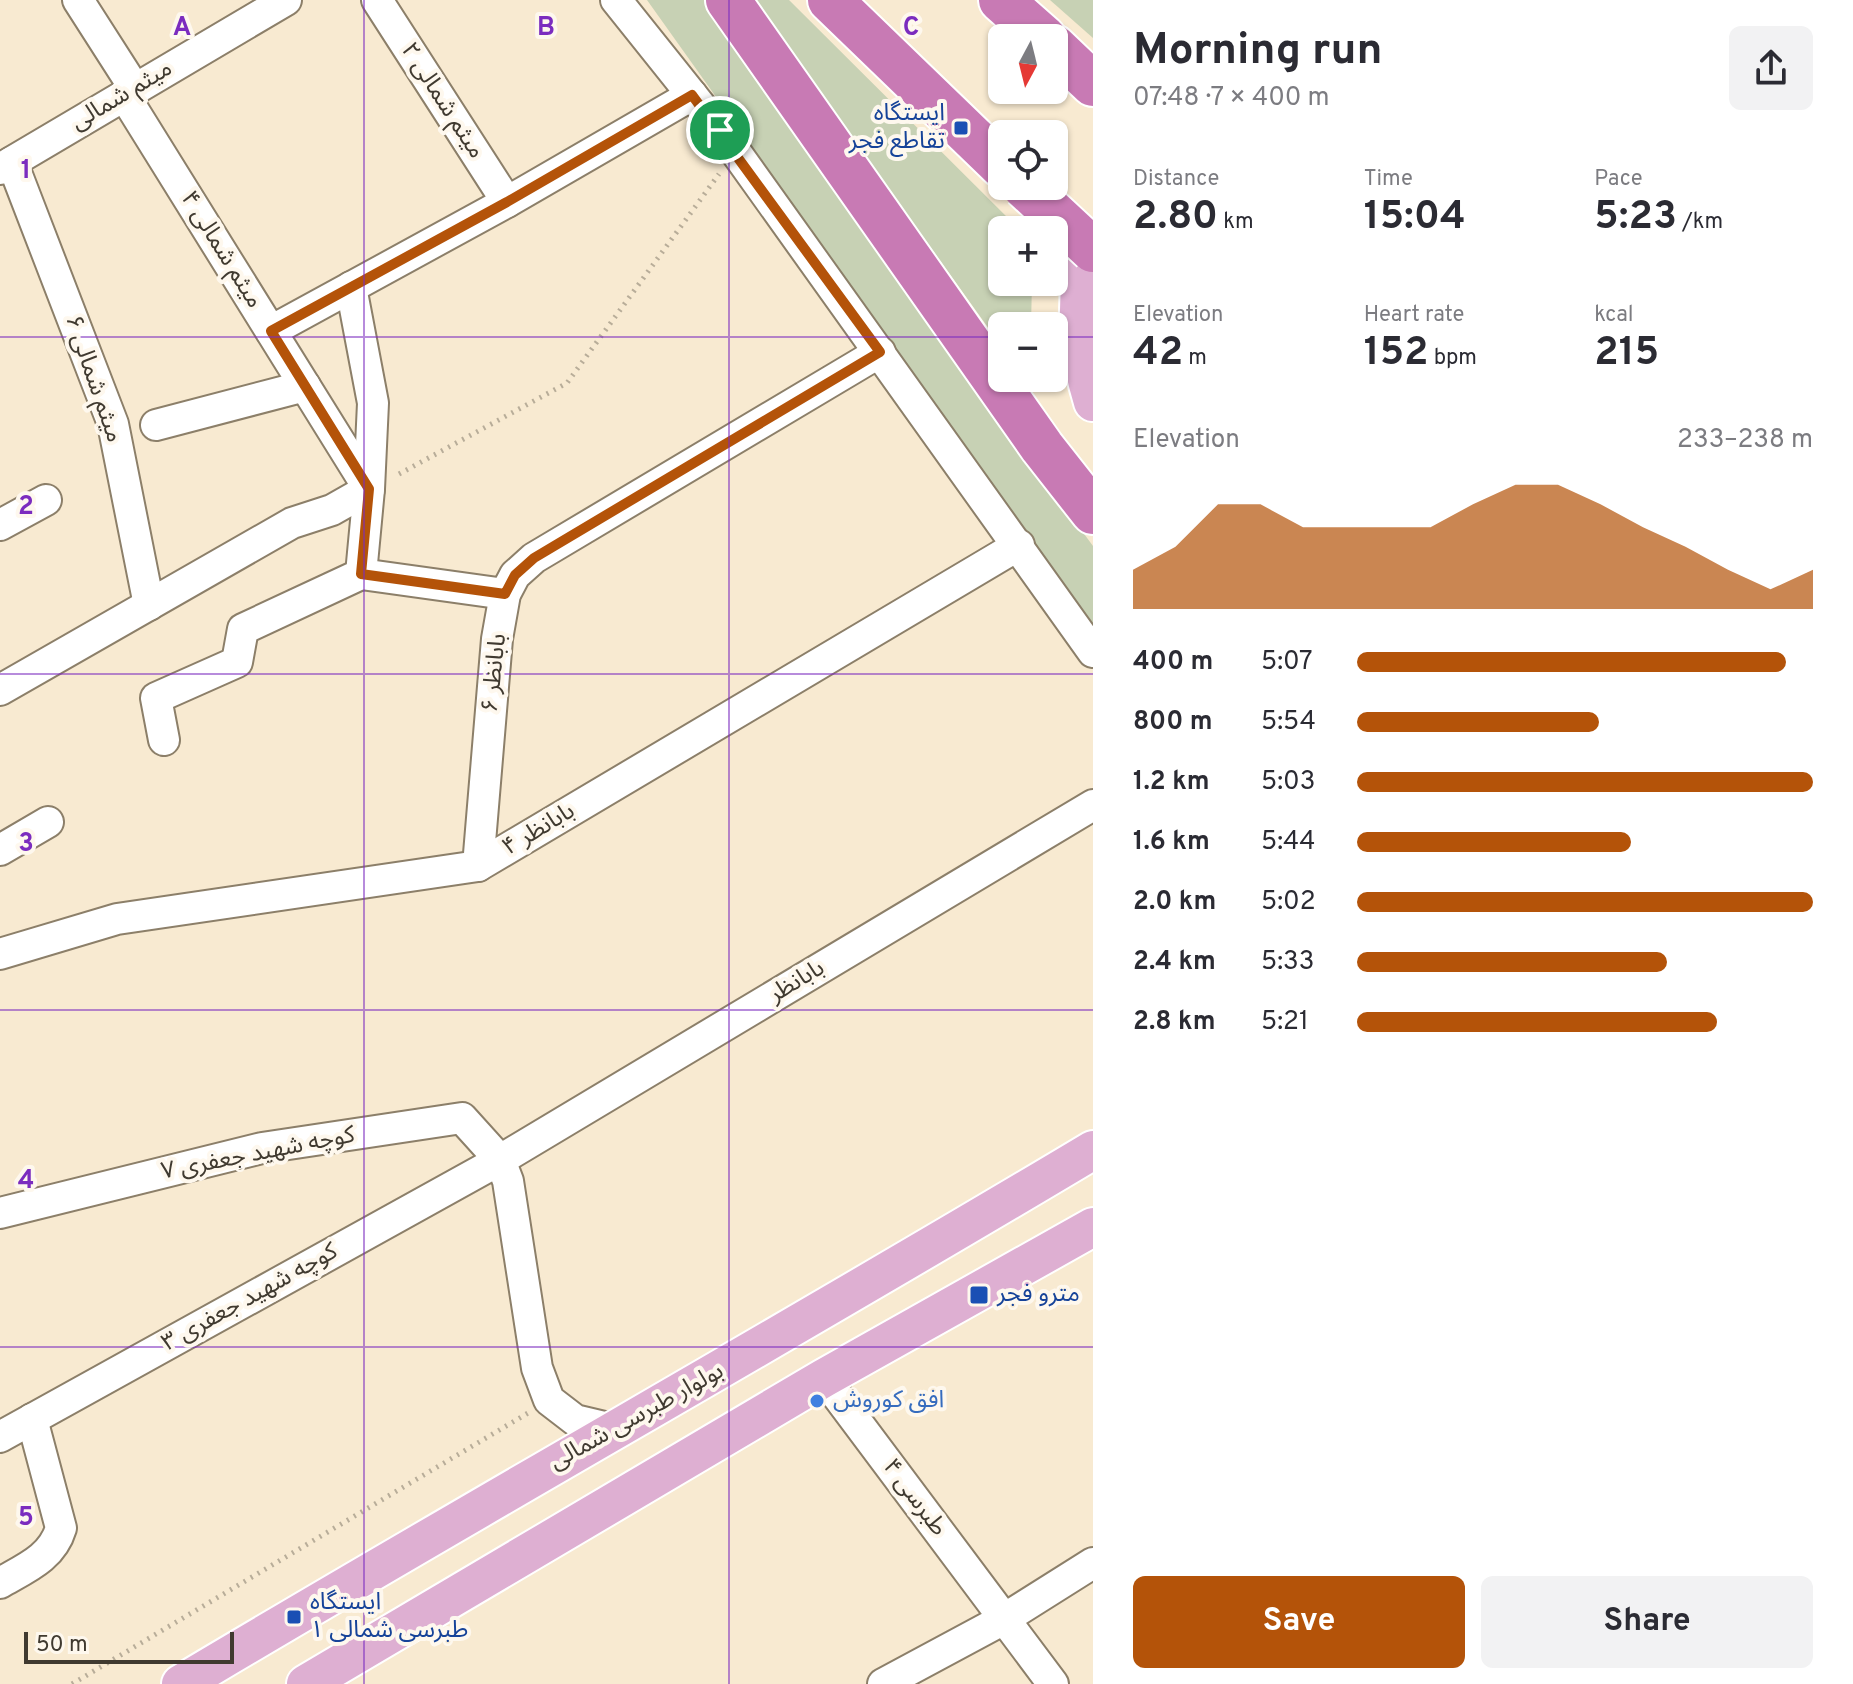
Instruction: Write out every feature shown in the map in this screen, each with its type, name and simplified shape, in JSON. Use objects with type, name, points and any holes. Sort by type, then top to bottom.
[{"type":"highway","points":[[728,0],[1033,434],[1093,512]]},
{"type":"highway","points":[[830,0],[988,153]]},
{"type":"highway","points":[[1001,0],[1028,24]]},
{"type":"highway","points":[[1068,60],[1093,84]]},
{"type":"highway","points":[[1040,200],[1093,248]]},
{"type":"main road","points":[[1093,248],[1082,264],[1080,362],[1093,402]]},
{"type":"main road","name":"بولوار طبرسی شمالی","points":[[181,1684],[613,1429],[788,1332],[1093,1150]]},
{"type":"main road","points":[[306,1684],[824,1378],[1093,1227]]},
{"type":"street","name":"میثم شمالی ۴","points":[[78,0],[271,331],[369,489]]},
{"type":"street","name":"میثم شمالی","points":[[6,165],[286,0]]},
{"type":"street","name":"میثم شمالی ۲","points":[[377,0],[507,202]]},
{"type":"street","points":[[616,0],[736,151],[1093,652]]},
{"type":"street","points":[[271,331],[507,202],[692,95]]},
{"type":"street","name":"میثم شمالی ۶","points":[[6,165],[113,424],[149,605]]},
{"type":"street","points":[[351,287],[373,403],[361,574]]},
{"type":"street","name":"بابانظر ۶","points":[[478,866],[497,639],[505,594],[515,575],[534,558],[880,352]]},
{"type":"street","points":[[156,425],[305,386]]},
{"type":"street","points":[[0,690],[292,523],[332,510],[369,489]]},
{"type":"street","points":[[0,525],[46,500]]},
{"type":"street","name":"بابانظر ۴","points":[[0,954],[117,919],[478,866],[1019,545]]},
{"type":"street","points":[[164,740],[156,698],[237,662],[243,629],[361,574],[505,594]]},
{"type":"street","name":"بابانظر","points":[[500,1160],[1093,805]]},
{"type":"street","points":[[0,850],[48,822]]},
{"type":"street","name":"کوچه شهید جعفری ۷","points":[[0,1213],[262,1148],[462,1118],[500,1160]]},
{"type":"street","points":[[500,1160],[516,1218],[537,1368],[549,1400],[575,1420],[613,1429]]},
{"type":"street","name":"کوچه شهید جعفری ۳","points":[[0,1437],[500,1160]]},
{"type":"street","name":"طبرسی ۴","points":[[824,1378],[1053,1684]]},
{"type":"street","points":[[0,1583],[41,1560],[57,1543],[61,1528],[32,1419]]},
{"type":"street","points":[[883,1684],[1004,1619],[1093,1563]]},
{"type":"path","points":[[369,489],[567,383],[736,151]]},
{"type":"path","points":[[72,1684],[549,1400]]},
{"type":"green space","points":[[647,0],[704,0],[930,325],[1093,546],[1093,626]]},
{"type":"green space","points":[[753,0],[789,0],[1006,216],[988,216],[988,296],[1032,296],[1031,312],[988,312],[988,327]]},
{"type":"green space","points":[[1050,0],[1093,0],[1093,38]]},
{"type":"place","name":"ایستگاه تقاطع فجر","points":[[961,128]]},
{"type":"place","name":"مترو فجر","points":[[979,1295]]},
{"type":"place","name":"افق کوروش","points":[[817,1401]]},
{"type":"place","name":"ایستگاه طبرسی شمالی ۱","points":[[294,1617]]},
{"type":"route","points":[[692,95],[720,130],[880,352],[534,558],[515,575],[505,594],[361,574],[369,489],[271,331],[507,202],[692,95]]}]
